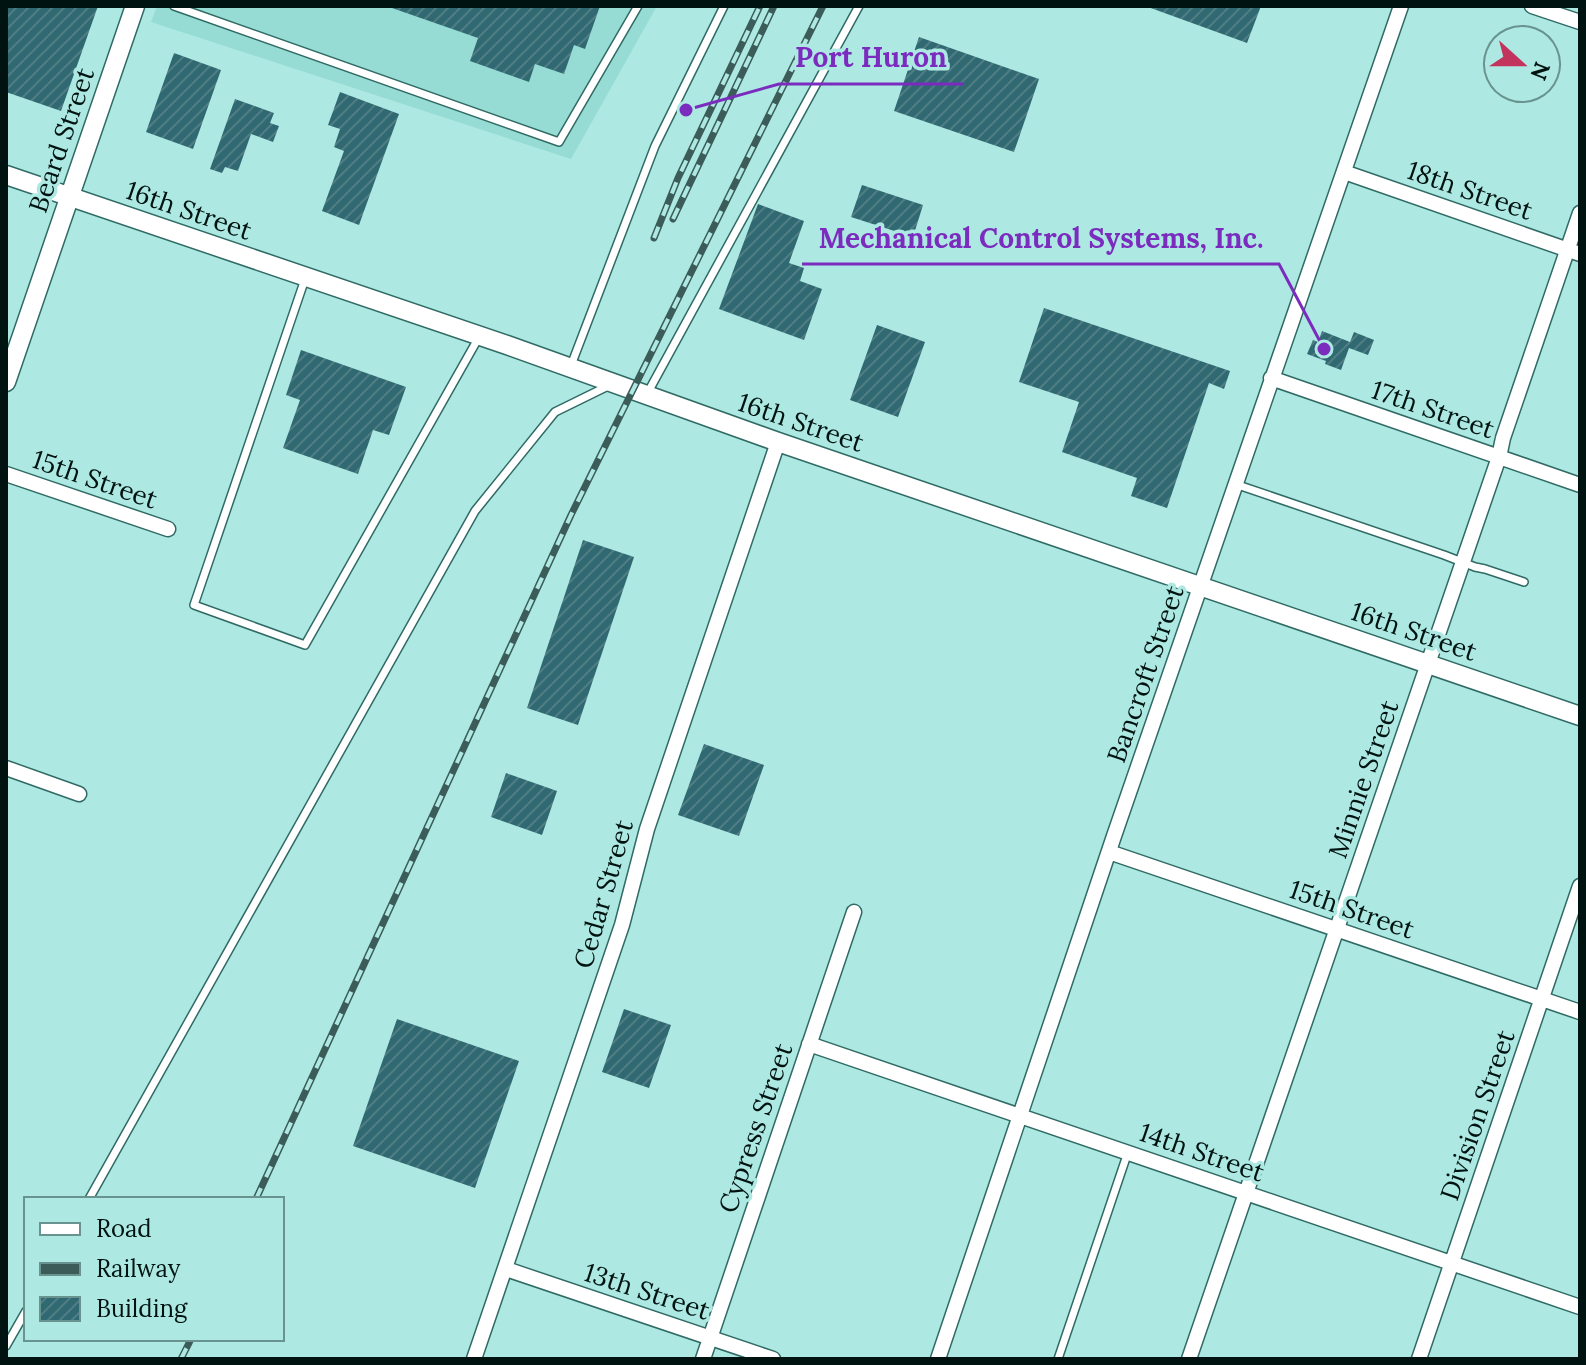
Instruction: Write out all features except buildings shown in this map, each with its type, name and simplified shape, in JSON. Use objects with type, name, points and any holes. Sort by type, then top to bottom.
[{"type":"street","name":"Beard Street","points":[[6,382],[135,6]]},
{"type":"street","name":"Bancroft Street","points":[[938,1359],[1271,378],[1401,6]]},
{"type":"street","points":[[1532,6],[1580,22]]},
{"type":"street","name":"18th Street","points":[[1344,172],[1574,252]]},
{"type":"street","name":"16th Street","points":[[6,175],[1580,716]]},
{"type":"street","name":"Minnie Street","points":[[1189,1359],[1503,438],[1574,252],[1580,213]]},
{"type":"street","name":"17th Street","points":[[1271,378],[1580,485]]},
{"type":"street","name":"Cedar Street","points":[[474,1359],[622,925],[647,829],[778,442]]},
{"type":"street","name":"15th Street","points":[[6,474],[168,529]]},
{"type":"street","points":[[6,768],[79,794]]},
{"type":"street","name":"15th Street","points":[[1109,852],[1580,1012]]},
{"type":"street","name":"Division Street","points":[[1419,1359],[1580,886]]},
{"type":"street","name":"Cypress Street","points":[[703,1359],[854,912]]},
{"type":"street","name":"14th Street","points":[[809,1044],[1580,1307]]},
{"type":"street","name":"13th Street","points":[[506,1269],[773,1359]]},
{"type":"lane","points":[[174,6],[559,142],[638,6]]},
{"type":"lane","points":[[570,368],[655,146],[724,6]]},
{"type":"lane","points":[[646,396],[859,6]]},
{"type":"lane","points":[[305,277],[194,605],[305,645],[480,336]]},
{"type":"lane","points":[[90,1197],[475,511],[555,412],[612,383]]},
{"type":"lane","points":[[1235,484],[1524,582]]},
{"type":"lane","points":[[1058,1359],[1128,1152]]},
{"type":"lane","points":[[6,1346],[24,1314]]},
{"type":"shaded area","points":[[157,6],[657,6],[571,159],[151,22]]},
{"type":"railway","points":[[654,238],[678,178],[760,6]]},
{"type":"railway","points":[[673,219],[774,6]]},
{"type":"railway","points":[[257,1197],[571,515],[823,6]]},
{"type":"railway","points":[[181,1359],[190,1341]]},
{"type":"place","name":"Port Huron","points":[[686,110]]},
{"type":"place","name":"Mechanical Control Systems, Inc.","points":[[1324,349]]}]
